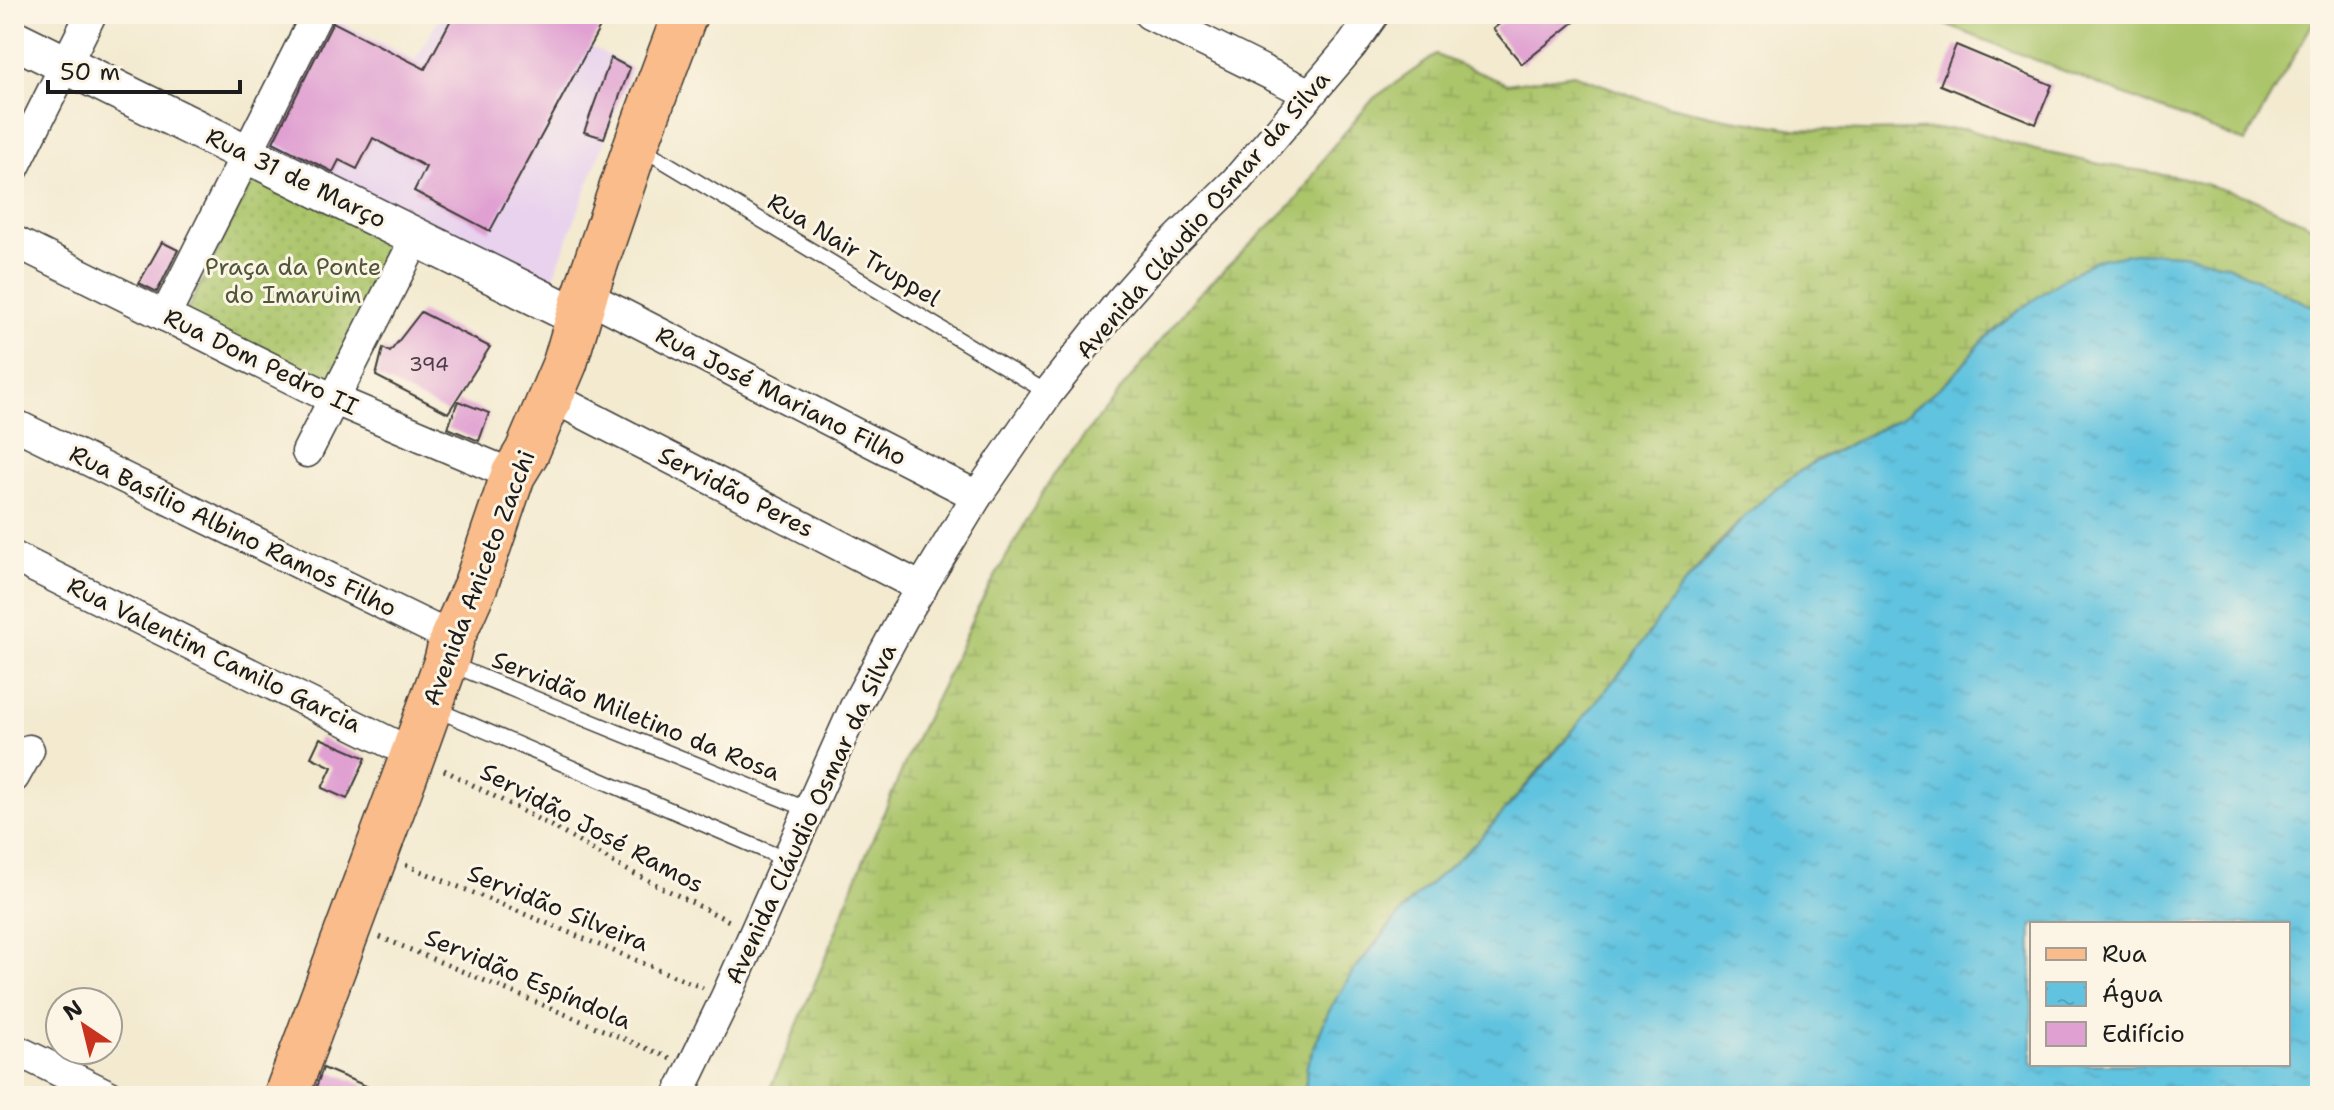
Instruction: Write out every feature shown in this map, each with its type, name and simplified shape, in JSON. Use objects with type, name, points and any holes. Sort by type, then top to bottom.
[{"type":"main road","name":"Avenida Aniceto Zacchi","points":[[286,1096],[476,584],[513,475],[527,452],[565,363],[581,306],[636,145],[685,14]]},
{"type":"street","points":[[14,168],[91,14]]},
{"type":"street","points":[[165,316],[317,14]]},
{"type":"street","points":[[1149,14],[1310,94]]},
{"type":"street","name":"Avenida Cláudio Osmar da Silva","points":[[678,1096],[726,997],[855,707],[903,618],[977,496],[1048,393],[1119,303],[1163,253],[1235,182],[1352,45],[1374,14]]},
{"type":"street","name":"Rua 31 de Março","points":[[14,39],[416,238],[581,306]]},
{"type":"street","points":[[307,452],[416,238]]},
{"type":"street","name":"Rua Dom Pedro II","points":[[14,241],[333,399],[513,475]]},
{"type":"street","name":"Rua José Mariano Filho","points":[[581,306],[977,496]]},
{"type":"street","name":"Servidão Peres","points":[[550,396],[922,588]]},
{"type":"street","name":"Rua Basílio Albino Ramos Filho","points":[[14,424],[449,650]]},
{"type":"street","name":"Rua Valentim Camilo Garcia","points":[[14,557],[413,754]]},
{"type":"street","points":[[14,777],[29,750]]},
{"type":"street","points":[[14,1049],[110,1096]]},
{"type":"lane","name":"Rua Nair Truppel","points":[[636,145],[1048,393]]},
{"type":"lane","name":"Servidão Miletino da Rosa","points":[[449,650],[809,810]]},
{"type":"lane","points":[[429,706],[787,860]]},
{"type":"path","name":"Servidão José Ramos","points":[[413,754],[546,823],[621,867],[754,933]]},
{"type":"path","name":"Servidão Silveira","points":[[376,852],[726,997]]},
{"type":"path","name":"Servidão Espíndola","points":[[350,924],[692,1067]]},
{"type":"shaded area","points":[[324,14],[415,60],[442,14],[530,14],[632,68],[548,291],[258,146]]},
{"type":"green space","points":[[1918,14],[2318,14],[2245,142]]},
{"type":"green space","points":[[1436,55],[1507,84],[1574,74],[1643,100],[1720,117],[1795,129],[1966,129],[2035,150],[2180,177],[2249,197],[2320,230],[2320,305],[2309,305],[2227,265],[2095,260],[2015,313],[1982,341],[1953,376],[1899,419],[1811,463],[1776,488],[1712,550],[1597,702],[1479,840],[1409,903],[1352,973],[1328,1013],[1307,1065],[1305,1096],[767,1096],[913,744],[978,607],[1052,476],[1195,298],[1298,198],[1328,152],[1374,98]]},
{"type":"green space","name":"Praça da Ponte do Imaruim","points":[[256,174],[401,246],[330,387],[185,315]]},
{"type":"water","points":[[2140,252],[2184,254],[2227,265],[2309,305],[2320,305],[2320,1096],[1305,1096],[1307,1065],[1328,1013],[1352,973],[1409,903],[1479,840],[1539,772],[1624,668],[1680,589],[1744,517],[1776,488],[1811,464],[1899,419],[1953,376],[1982,341],[2056,284],[2095,260]]},
{"type":"building","points":[[454,14],[607,14],[490,231],[414,191],[426,167],[373,138],[357,169],[339,160],[333,172],[273,142],[333,22],[425,69]]},
{"type":"building","points":[[1512,14],[1584,14],[1522,64],[1493,29]]},
{"type":"building","points":[[1956,45],[2052,85],[2036,124],[1940,85]]},
{"type":"building","points":[[611,58],[630,68],[604,138],[584,132]]},
{"type":"building","points":[[162,242],[178,250],[157,292],[139,283]]},
{"type":"building","points":[[421,312],[490,347],[448,413],[376,376],[383,348],[390,352]]},
{"type":"building","points":[[458,401],[489,413],[479,441],[448,428]]},
{"type":"building","points":[[320,738],[366,758],[347,799],[322,788],[332,767],[311,757]]},
{"type":"building","points":[[323,1068],[390,1096],[313,1096]]}]
